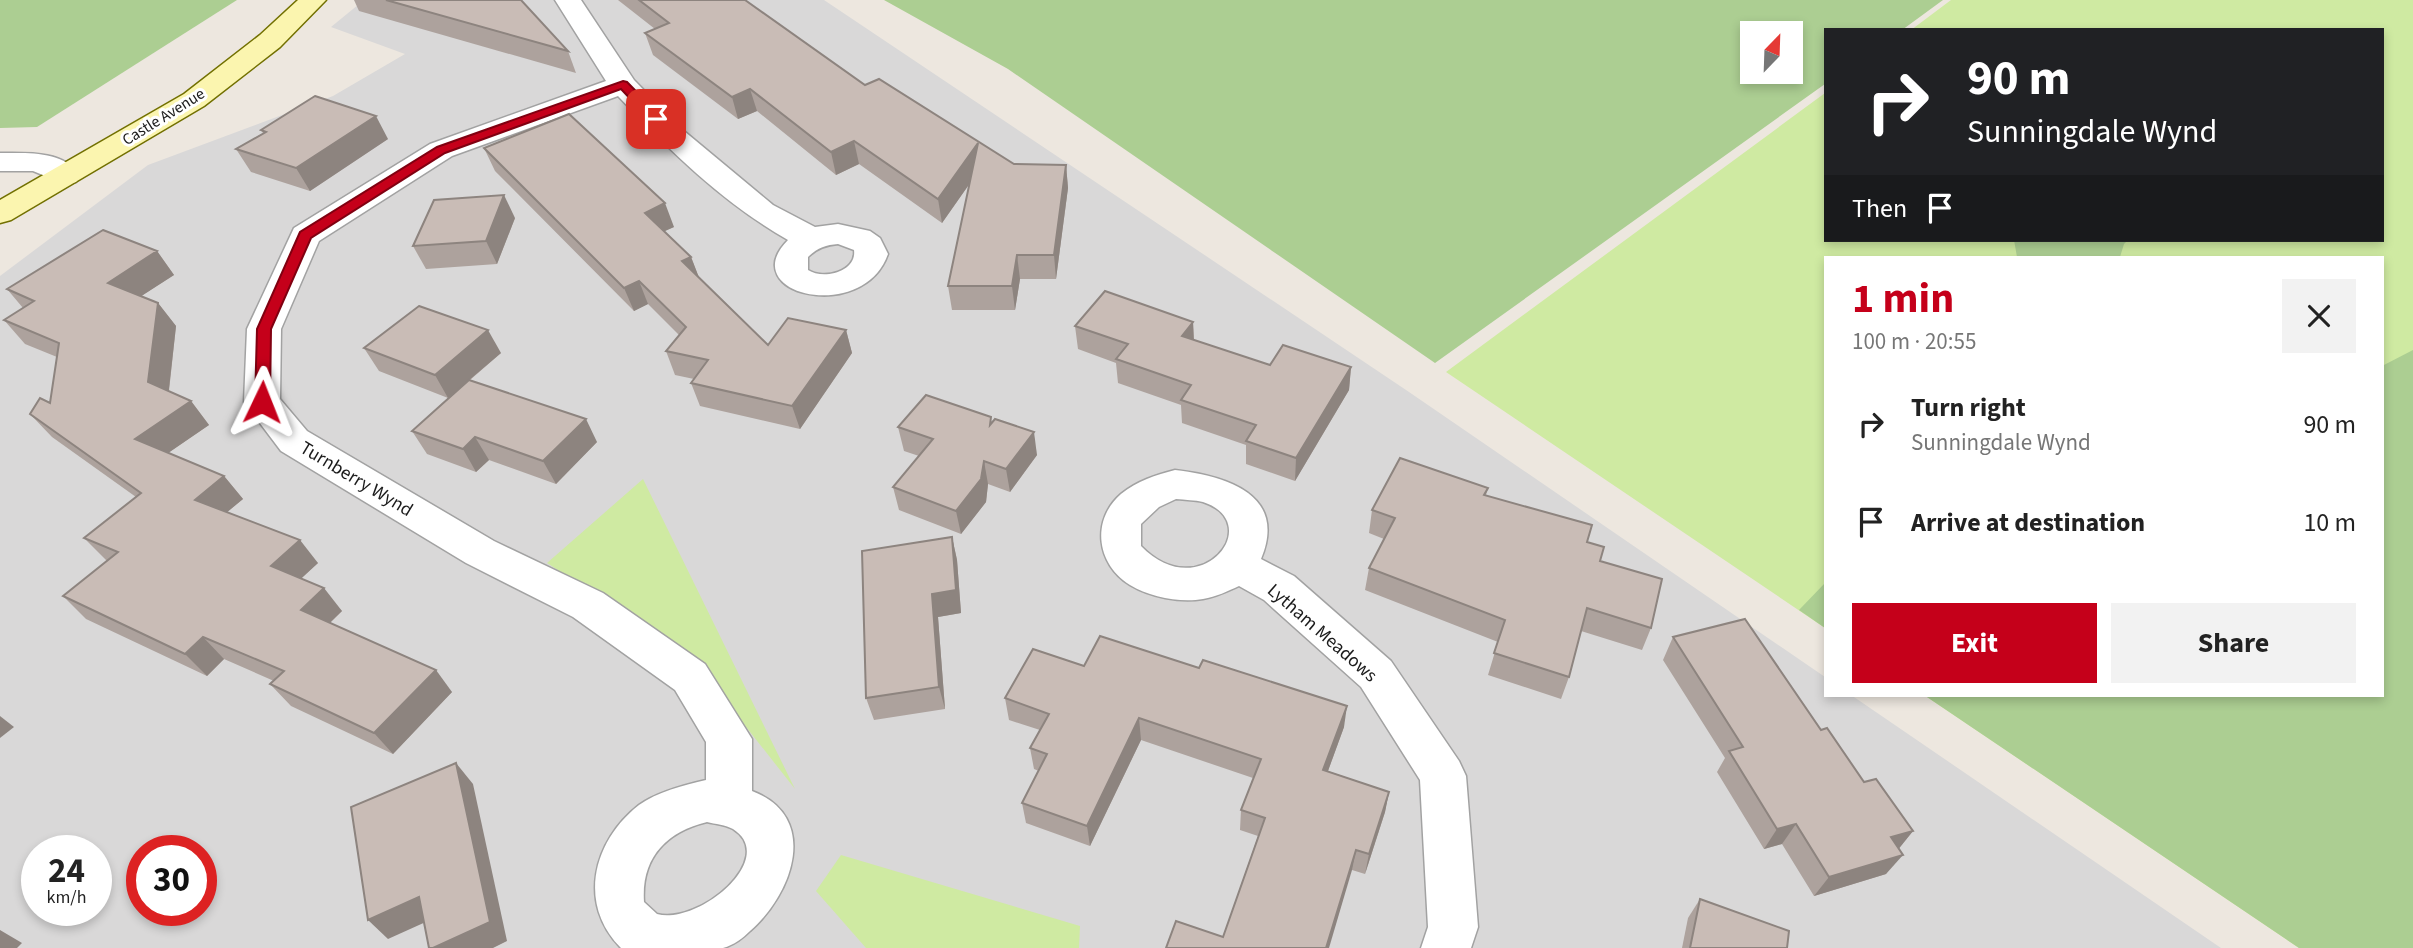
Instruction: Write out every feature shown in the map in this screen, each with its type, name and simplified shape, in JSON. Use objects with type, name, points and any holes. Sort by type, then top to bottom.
[{"type":"street","name":"Castle Avenue","points":[[0,213],[194,100],[270,41],[313,0]]},
{"type":"street","points":[[568,0],[623,85],[673,137],[762,212],[811,239]]},
{"type":"street","name":"Turnberry Wynd","points":[[623,85],[441,150],[305,235],[264,329],[262,402],[294,441],[480,552],[587,605],[690,677],[729,739],[729,803]]},
{"type":"street","points":[[0,162],[38,162],[65,175]]},
{"type":"street","name":"Lytham Meadows","points":[[1236,565],[1279,588],[1376,674],[1443,776],[1453,927],[1446,948]]},
{"type":"shaded area","points":[[364,0],[824,0],[1409,392],[1824,676],[1824,697],[1854,697],[2221,948],[0,948],[0,276],[148,165],[333,96],[405,54],[331,27]]},
{"type":"green space","points":[[0,0],[237,0],[37,127],[0,128]]},
{"type":"green space","points":[[884,0],[1943,0],[1905,28],[1824,28],[1824,85],[1435,363],[1008,69]]},
{"type":"green space","points":[[1951,0],[2413,0],[2413,948],[2299,948],[1927,697],[2384,697],[2384,256],[1824,256],[1824,627],[1446,372],[1824,94],[1824,242],[2384,242],[2384,28],[1914,28]]},
{"type":"green space","points":[[2014,242],[2126,242],[2120,256],[2017,256]]},
{"type":"green space","points":[[2413,350],[2413,948],[2299,948],[1927,697],[2384,697],[2384,365]]},
{"type":"green space","points":[[643,479],[795,789],[691,657],[547,563]]},
{"type":"green space","points":[[1824,584],[1824,627],[1799,610]]},
{"type":"green space","points":[[841,855],[1080,926],[1079,948],[866,948],[816,891]]},
{"type":"building","points":[[386,0],[521,0],[568,51]]},
{"type":"building","points":[[639,0],[745,0],[865,85],[879,79],[1014,164],[1066,165],[1054,255],[1017,255],[1012,286],[948,286],[978,143],[938,199],[854,141],[831,152],[750,89],[732,97],[645,33],[669,23]]},
{"type":"building","points":[[315,96],[376,116],[296,168],[236,149],[266,132],[261,130]]},
{"type":"building","points":[[569,114],[665,203],[645,213],[691,257],[682,261],[768,345],[788,318],[846,330],[792,406],[691,383],[708,360],[666,351],[686,327],[639,281],[624,288],[484,148]]},
{"type":"building","points":[[504,195],[486,241],[413,246],[434,200]]},
{"type":"building","points":[[103,230],[157,251],[108,283],[158,303],[148,382],[191,401],[135,439],[224,476],[195,500],[300,540],[271,566],[324,588],[301,610],[436,670],[374,733],[270,684],[284,671],[203,637],[185,654],[63,596],[118,552],[84,538],[141,493],[30,414],[40,398],[50,403],[59,343],[4,320],[34,301],[7,289]]},
{"type":"building","points":[[1105,291],[1193,322],[1182,336],[1270,365],[1283,345],[1351,367],[1296,458],[1246,441],[1256,425],[1181,400],[1191,385],[1116,359],[1128,344],[1075,326]]},
{"type":"building","points":[[419,306],[488,330],[435,375],[364,348]]},
{"type":"building","points":[[469,380],[586,419],[543,461],[475,437],[463,449],[412,431]]},
{"type":"building","points":[[926,395],[991,417],[990,425],[995,419],[1034,432],[1006,469],[984,461],[981,479],[956,511],[893,487],[933,439],[898,427]]},
{"type":"building","points":[[1400,458],[1488,488],[1484,495],[1592,525],[1587,542],[1604,547],[1600,561],[1662,579],[1651,628],[1587,608],[1569,677],[1494,653],[1505,620],[1369,568],[1395,518],[1372,510]]},
{"type":"building","points":[[952,537],[956,590],[932,594],[939,687],[866,698],[862,551]]},
{"type":"building","points":[[1745,619],[1821,730],[1827,728],[1864,782],[1876,779],[1913,831],[1891,837],[1903,855],[1829,877],[1796,824],[1777,829],[1729,751],[1743,747],[1673,637]]},
{"type":"building","points":[[1100,636],[1199,668],[1203,660],[1347,706],[1323,770],[1389,792],[1369,854],[1356,850],[1326,948],[1166,948],[1176,921],[1223,937],[1265,818],[1241,810],[1261,759],[1139,718],[1087,826],[1022,803],[1047,754],[1030,748],[1049,714],[1005,698],[1033,649],[1084,666]]},
{"type":"building","points":[[456,763],[490,922],[429,948],[419,897],[368,920],[351,807]]},
{"type":"building","points":[[1700,899],[1789,931],[1787,948],[1690,948]]},
{"type":"route","points":[[262,402],[264,329],[305,235],[441,150],[623,85],[656,119]]}]
